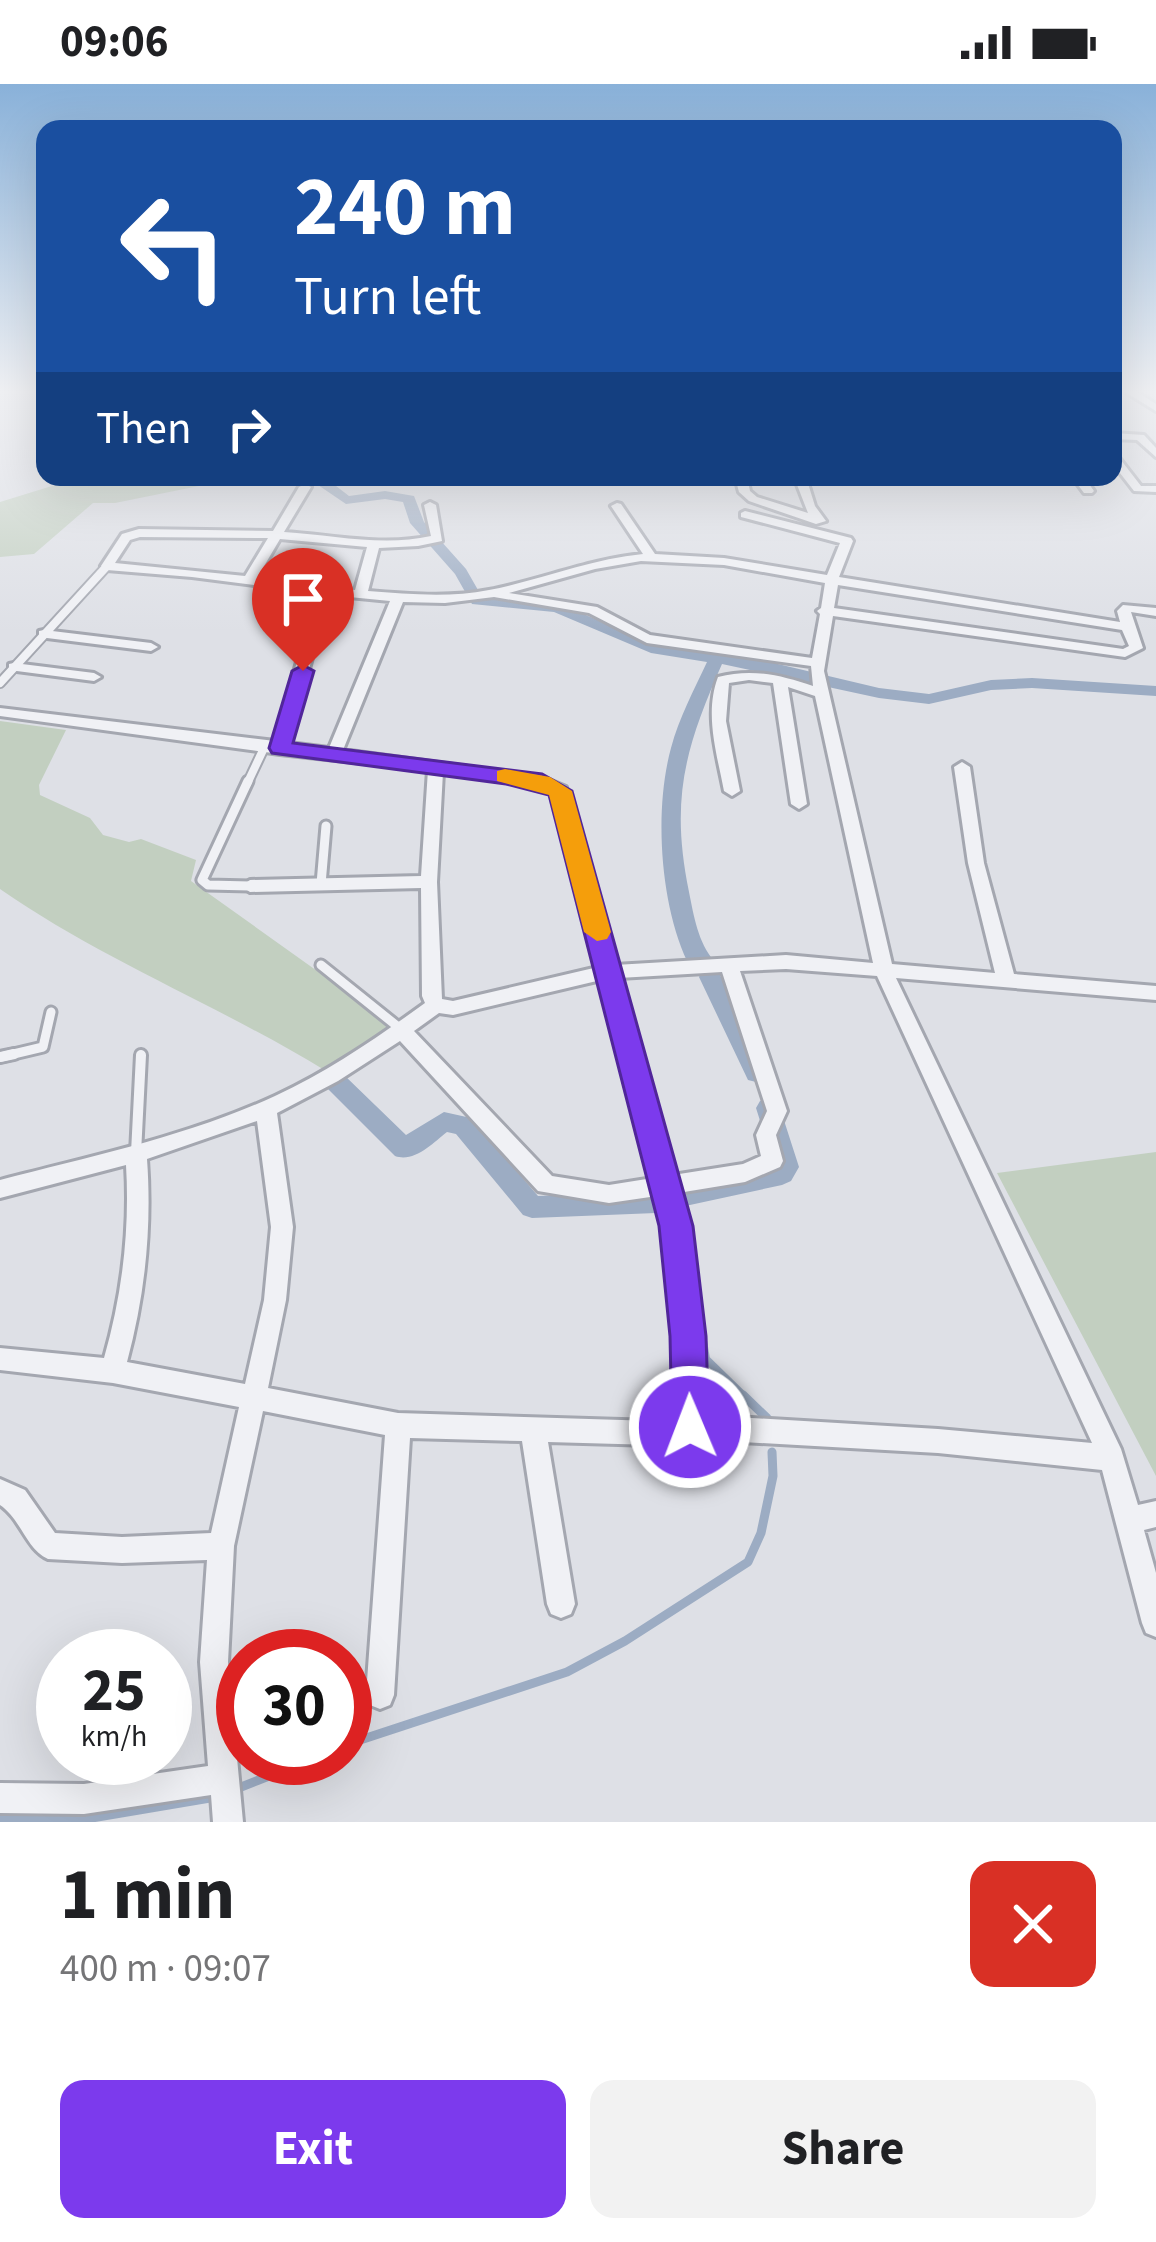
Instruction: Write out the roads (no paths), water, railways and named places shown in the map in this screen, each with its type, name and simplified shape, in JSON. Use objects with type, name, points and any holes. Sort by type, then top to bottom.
[{"type":"street","points":[[1124,471],[1138,489],[1156,489]]},
{"type":"street","points":[[743,486],[753,499],[818,520]]},
{"type":"street","points":[[802,486],[818,520],[847,546],[824,611],[820,678],[885,974],[1143,1517],[1156,1623]]},
{"type":"street","points":[[1084,486],[1088,491]]},
{"type":"street","points":[[248,582],[305,487]]},
{"type":"street","points":[[107,566],[131,535],[279,534],[374,546],[430,541],[430,505]]},
{"type":"street","points":[[617,506],[651,556]]},
{"type":"street","points":[[745,515],[838,535]]},
{"type":"street","points":[[360,595],[374,546]]},
{"type":"street","points":[[482,596],[560,573],[651,556],[1128,627]]},
{"type":"street","points":[[107,566],[154,568],[323,592],[398,598],[482,596],[592,610],[660,641],[820,678]]},
{"type":"street","points":[[272,748],[323,592]]},
{"type":"street","points":[[334,753],[398,598]]},
{"type":"street","points":[[824,611],[1125,653],[1136,648],[1124,611],[1156,612]]},
{"type":"street","points":[[44,634],[151,647]]},
{"type":"street","points":[[14,667],[94,677]]},
{"type":"street","points":[[733,791],[720,726],[718,694],[723,680],[743,673],[780,681],[820,678]]},
{"type":"street","points":[[780,681],[799,804]]},
{"type":"street","points":[[0,712],[436,766],[542,782],[560,791],[666,1186],[682,1264],[690,1427]]},
{"type":"street","points":[[436,766],[429,882],[431,996],[436,1005]]},
{"type":"street","points":[[962,767],[976,863],[1006,979]]},
{"type":"street","points":[[250,886],[429,882]]},
{"type":"street","points":[[0,1190],[136,1153],[266,1109],[324,1080],[436,1005],[453,1008],[606,972],[787,962],[885,974],[1156,993]]},
{"type":"street","points":[[402,1030],[546,1184],[609,1194],[770,1165],[773,1096],[728,964]]},
{"type":"street","points":[[216,1629],[221,1546],[275,1300],[282,1227],[266,1109]]},
{"type":"street","points":[[113,1371],[140,1253],[136,1153]]},
{"type":"street","points":[[0,1359],[113,1371],[252,1394],[398,1425],[654,1433],[690,1427],[1112,1458]]},
{"type":"street","points":[[380,1695],[398,1425]]},
{"type":"street","points":[[533,1430],[561,1604]]},
{"type":"street","points":[[0,1492],[11,1494],[48,1546],[122,1550],[221,1546]]},
{"type":"street","points":[[216,1630],[216,1692]]},
{"type":"street","points":[[0,1798],[47,1803],[135,1796],[216,1779]]},
{"type":"street","points":[[223,1785],[228,1822]]},
{"type":"lane","points":[[0,683],[107,566]]},
{"type":"lane","points":[[250,886],[208,885],[202,880],[272,748]]},
{"type":"lane","points":[[321,884],[326,826]]},
{"type":"lane","points":[[321,965],[402,1030]]},
{"type":"lane","points":[[0,1057],[43,1047],[51,1012]]},
{"type":"lane","points":[[136,1153],[141,1054]]},
{"type":"waterway","points":[[327,486],[346,500],[385,495],[409,499],[417,523],[461,572],[477,601],[557,608],[657,650],[717,658]]},
{"type":"waterway","points":[[703,961],[694,956],[682,906],[671,804],[681,741],[717,658]]},
{"type":"waterway","points":[[717,658],[929,699],[991,685],[1032,683],[1156,691]]},
{"type":"waterway","points":[[710,977],[756,1073]]},
{"type":"waterway","points":[[336,1082],[404,1149],[444,1122],[463,1125],[532,1207],[656,1202]]},
{"type":"waterway","points":[[676,1197],[782,1174],[787,1167],[768,1108]]},
{"type":"waterway","points":[[696,1299],[706,1359],[746,1398]]},
{"type":"waterway","points":[[743,1395],[767,1418]]},
{"type":"waterway","points":[[372,1736],[567,1672],[625,1641],[748,1562],[761,1533],[773,1476],[772,1452]]},
{"type":"waterway","points":[[236,1789],[246,1785]]},
{"type":"waterway","points":[[0,1819],[86,1819],[210,1798]]}]
